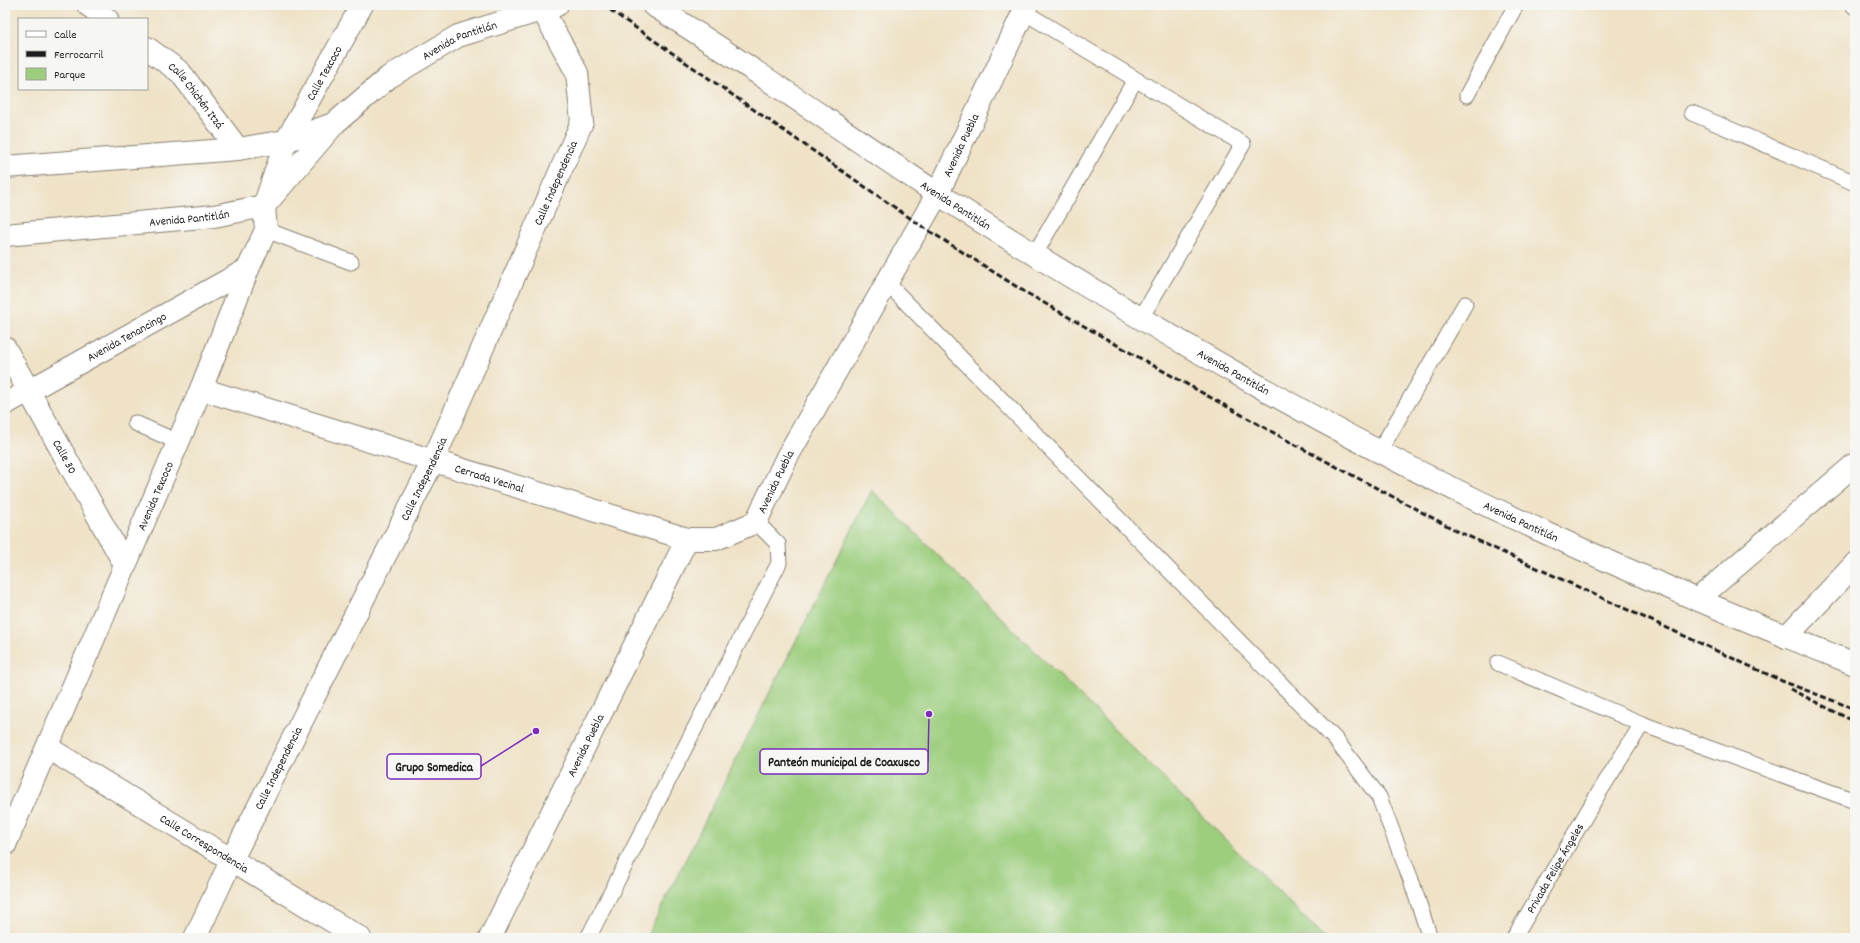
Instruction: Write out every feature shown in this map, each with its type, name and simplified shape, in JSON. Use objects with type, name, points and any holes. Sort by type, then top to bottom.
[{"type":"street","points":[[88,5],[106,18]]},
{"type":"street","name":"Calle Texcoco","points":[[286,141],[362,5]]},
{"type":"street","name":"Avenida Pantitlán","points":[[653,5],[938,193],[1035,254],[1255,385],[1379,452],[1560,541],[1786,637],[1855,664]]},
{"type":"street","name":"Avenida Pantitlán","points":[[5,235],[214,216],[264,206],[335,123],[389,76],[458,36],[550,7]]},
{"type":"street","name":"Calle Independencia","points":[[195,938],[231,861],[433,461],[582,122],[577,73],[550,7]]},
{"type":"street","name":"Avenida Puebla","points":[[490,938],[687,538],[716,539],[756,522],[787,457],[938,193],[1026,9]]},
{"type":"street","name":"Calle Chichén Itzá","points":[[148,49],[180,72],[238,150]]},
{"type":"street","name":"Avenida Pantitlán","points":[[5,167],[238,150],[286,141],[335,123]]},
{"type":"street","name":"Avenida Texcoco","points":[[5,845],[202,389],[248,269],[266,230],[264,206],[286,141]]},
{"type":"street","name":"Avenida Tenancingo","points":[[5,404],[248,269]]},
{"type":"street","name":"Calle 30","points":[[5,348],[125,565]]},
{"type":"street","name":"Cerrada Vecinal","points":[[202,389],[687,538]]},
{"type":"street","points":[[1698,599],[1855,464]]},
{"type":"street","points":[[1786,637],[1855,564]]},
{"type":"street","name":"Calle Correspondencia","points":[[48,748],[231,861],[360,938]]},
{"type":"lane","points":[[1467,95],[1516,5]]},
{"type":"lane","points":[[1026,9],[1135,80],[1242,144],[1141,318]]},
{"type":"lane","points":[[1035,254],[1135,80]]},
{"type":"lane","points":[[1692,113],[1855,183]]},
{"type":"lane","points":[[266,230],[351,262]]},
{"type":"lane","points":[[887,282],[1335,739],[1379,796],[1411,880],[1430,938]]},
{"type":"lane","points":[[1379,452],[1465,304]]},
{"type":"lane","points":[[135,423],[178,442]]},
{"type":"lane","points":[[588,938],[779,563],[778,544],[756,522]]},
{"type":"lane","points":[[1498,663],[1642,724],[1855,801]]},
{"type":"lane","name":"Privada Felipe Ángeles","points":[[1514,938],[1595,799],[1642,724]]},
{"type":"green space","points":[[872,490],[1325,938],[646,938]]},
{"type":"railway","points":[[603,5],[920,225],[1025,292],[1131,353],[1292,443],[1459,532],[1782,681],[1855,709]]},
{"type":"railway","points":[[1790,689],[1855,722]]},
{"type":"place","name":"Panteón municipal de Coaxusco","points":[[929,714]]},
{"type":"place","name":"Grupo Somedica","points":[[536,731]]}]
